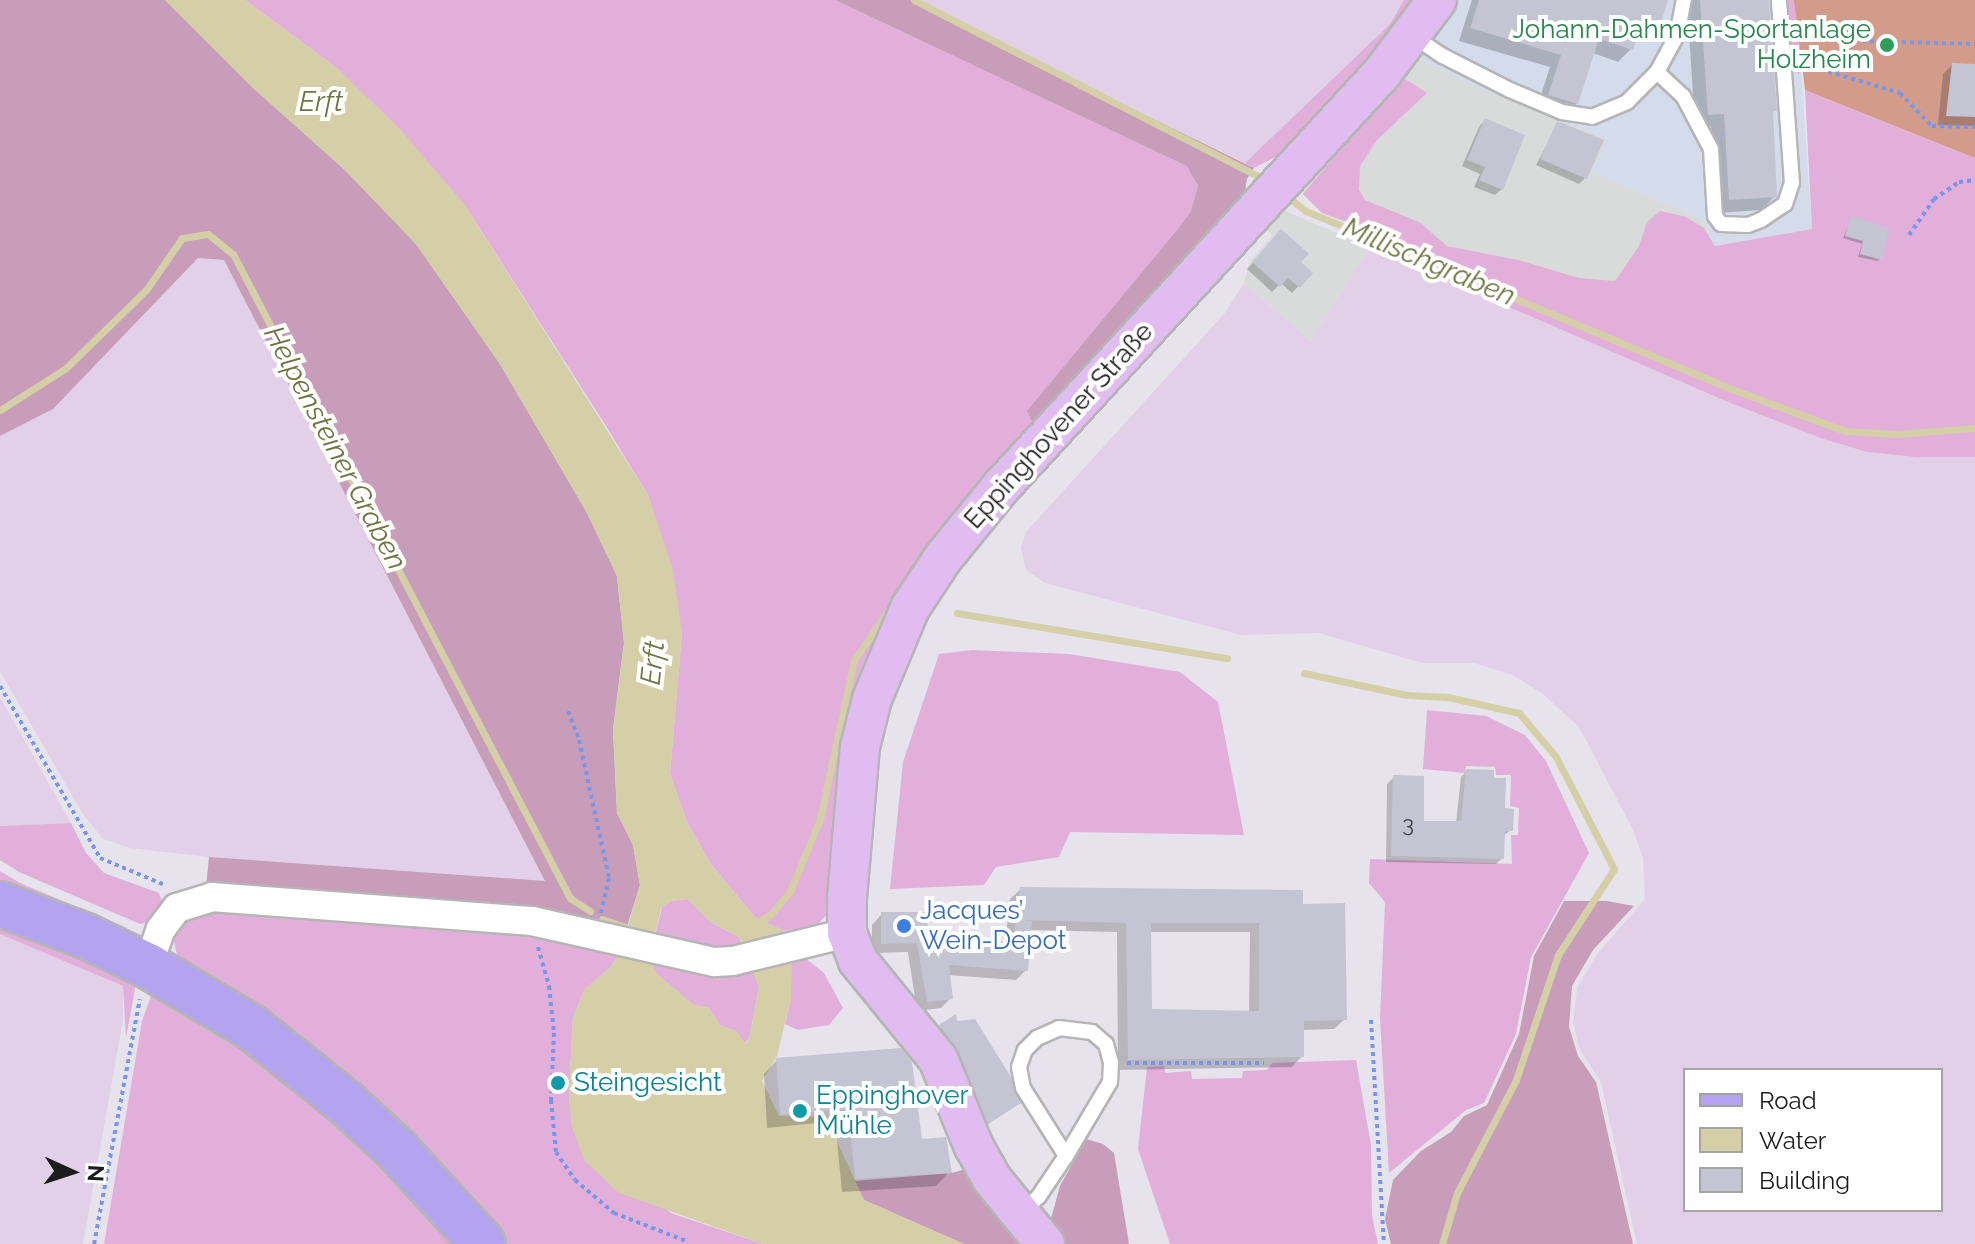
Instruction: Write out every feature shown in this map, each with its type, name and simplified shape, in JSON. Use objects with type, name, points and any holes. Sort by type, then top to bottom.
[{"type":"main road","name":"Eppinghovener Straße","points":[[847,933],[847,898],[860,747],[872,699],[910,608],[943,558],[1000,488],[1413,36],[1437,0]]},
{"type":"main road","points":[[0,904],[86,936],[148,966],[251,1027],[345,1102],[397,1150],[483,1244]]},
{"type":"main road","points":[[847,933],[865,971],[938,1059],[974,1147],[1018,1215],[1045,1244]]},
{"type":"street","points":[[148,966],[167,919],[177,908],[193,900],[232,896],[532,921],[714,962],[733,961],[847,933]]},
{"type":"lane","points":[[1413,36],[1474,73],[1575,116],[1592,117],[1613,111],[1636,95],[1657,72],[1677,35],[1684,0]]},
{"type":"lane","points":[[1657,72],[1683,96],[1711,149],[1715,216],[1721,224],[1748,225],[1761,220],[1785,204],[1792,183],[1779,0]]},
{"type":"lane","points":[[1018,1215],[1039,1196],[1066,1156],[1110,1082],[1111,1063],[1106,1044],[1092,1032],[1059,1028],[1037,1038],[1025,1050],[1019,1067],[1023,1088],[1066,1156]]},
{"type":"path","points":[[1862,41],[1975,44]]},
{"type":"path","points":[[1813,67],[1900,93],[1932,126],[1975,127]]},
{"type":"path","points":[[1909,235],[1934,199],[1959,182],[1975,180]]},
{"type":"path","points":[[0,686],[100,858],[174,888],[193,900]]},
{"type":"path","points":[[568,711],[579,740],[609,878],[594,934]]},
{"type":"path","points":[[532,921],[549,986],[554,1033],[551,1100],[556,1152],[575,1180],[614,1213],[686,1241]]},
{"type":"path","points":[[94,1244],[148,966]]},
{"type":"path","points":[[1371,1020],[1384,1244]]},
{"type":"path","points":[[1111,1063],[1264,1063]]},
{"type":"shaded area","points":[[0,0],[165,0],[252,87],[345,170],[416,244],[500,364],[586,511],[617,576],[624,643],[613,729],[617,813],[633,845],[640,885],[625,933],[206,887],[209,857],[545,881],[224,260],[198,258],[53,409],[0,436]]},
{"type":"shaded area","points":[[245,0],[835,0],[1188,166],[1198,187],[1191,211],[1037,431],[933,551],[831,910],[817,925],[784,931],[755,917],[710,863],[687,822],[670,774],[682,633],[648,495],[606,426],[464,204],[338,69]]},
{"type":"shaded area","points":[[835,0],[910,0],[1254,168],[1247,179],[1243,202],[1037,431],[1027,411],[1178,229],[1191,211],[1198,186],[1187,166]]},
{"type":"shaded area","points":[[910,0],[1404,0],[1390,24],[1245,163]]},
{"type":"shaded area","points":[[1404,0],[1422,0],[1285,152],[1254,168],[1245,163],[1390,24]]},
{"type":"shaded area","points":[[1450,0],[1796,0],[1812,229],[1714,246],[1704,220],[1593,172],[1605,139],[1473,85],[1411,54]]},
{"type":"shaded area","points":[[1786,0],[1803,0],[1804,61],[1799,74],[1789,65]]},
{"type":"shaded area","name":"Johann-Dahmen-Sportanlage Holzheim","points":[[1794,0],[1975,0],[1975,158],[1805,90]]},
{"type":"shaded area","points":[[1411,54],[1473,85],[1606,139],[1593,172],[1704,220],[1714,246],[1669,354],[1322,213],[1303,194],[1307,170]]},
{"type":"shaded area","points":[[1402,77],[1427,93],[1377,140],[1360,166],[1359,190],[1365,200],[1419,222],[1447,246],[1518,260],[1579,278],[1615,281],[1639,246],[1647,222],[1660,211],[1686,217],[1704,228],[1715,246],[1812,229],[1805,90],[1975,158],[1975,457],[1915,457],[1867,452],[1823,439],[1723,400],[1440,277],[1442,261],[1435,253],[1322,213],[1303,194]]},
{"type":"shaded area","points":[[1280,209],[1370,247],[1311,341],[1244,283],[1250,261],[1273,235],[1263,227]]},
{"type":"shaded area","points":[[1370,247],[1723,400],[1823,439],[1867,452],[1915,457],[1975,457],[1975,1244],[1637,1244],[1601,1082],[1580,1050],[1573,1023],[1577,988],[1597,954],[1645,899],[1643,858],[1633,830],[1579,727],[1543,694],[1513,675],[1474,663],[1422,663],[1319,633],[1241,635],[1045,583],[1026,570],[1021,548],[1026,532],[1224,314],[1244,283],[1311,341]]},
{"type":"shaded area","points":[[198,258],[224,260],[546,882],[209,857],[130,848],[103,839],[83,814],[0,671],[0,436],[53,409]]},
{"type":"shaded area","points":[[972,650],[1069,654],[1180,672],[1218,702],[1244,835],[1070,832],[1059,857],[996,867],[984,885],[890,889],[903,762],[939,654]]},
{"type":"shaded area","points":[[0,697],[71,823],[0,826]]},
{"type":"shaded area","points":[[1427,710],[1486,716],[1525,735],[1546,761],[1589,853],[1531,957],[1516,1034],[1484,1103],[1466,1110],[1389,1173],[1380,1018],[1385,902],[1369,883],[1370,859],[1512,864],[1511,835],[1518,835],[1519,808],[1510,806],[1511,775],[1496,775],[1495,767],[1466,766],[1465,773],[1423,769]]},
{"type":"shaded area","points":[[71,823],[86,853],[104,873],[159,893],[163,904],[152,921],[140,924],[19,872],[0,860],[0,826]]},
{"type":"shaded area","points":[[0,871],[20,883],[127,928],[109,932],[0,890]]},
{"type":"shaded area","points":[[688,899],[712,923],[739,937],[742,946],[729,950],[654,940],[662,907],[671,901]]},
{"type":"shaded area","points":[[1564,901],[1607,901],[1634,906],[1593,950],[1572,986],[1569,1027],[1578,1056],[1596,1082],[1633,1244],[1391,1244],[1385,1219],[1393,1180],[1421,1151],[1451,1132],[1464,1116],[1487,1105],[1519,1034],[1534,956]]},
{"type":"shaded area","points":[[210,907],[512,929],[620,953],[610,968],[585,989],[573,1017],[569,1095],[572,1127],[671,1213],[763,1244],[501,1244],[178,959],[174,942],[179,928],[194,914]]},
{"type":"shaded area","points":[[0,919],[134,976],[135,990],[126,1037],[123,986],[0,934]]},
{"type":"shaded area","points":[[0,934],[123,986],[123,1020],[83,1244],[0,1244]]},
{"type":"shaded area","points":[[805,958],[824,973],[843,1008],[829,1025],[798,1030],[785,1024],[791,998],[789,972],[792,961]]},
{"type":"shaded area","points":[[649,960],[739,975],[753,971],[759,987],[749,1039],[744,1043],[736,1031],[721,1026],[709,1008],[693,1005],[658,975]]},
{"type":"shaded area","points":[[164,989],[290,1072],[465,1244],[104,1244],[142,1021],[151,996]]},
{"type":"shaded area","points":[[1356,1060],[1371,1145],[1372,1215],[1378,1244],[1170,1244],[1138,1149],[1147,1067],[1164,1066],[1165,1073],[1191,1071],[1192,1079],[1242,1078],[1243,1071],[1267,1070],[1272,1063]]},
{"type":"shaded area","points":[[1086,1139],[1103,1144],[1114,1153],[1129,1244],[1054,1244],[1050,1222],[1060,1186]]},
{"type":"shaded area","points":[[976,1166],[1028,1244],[964,1244],[864,1200],[854,1181],[952,1173]]},
{"type":"water","name":"Erft","points":[[165,0],[245,0],[338,69],[399,128],[464,204],[648,495],[673,570],[682,633],[670,774],[687,822],[710,863],[755,917],[784,931],[792,961],[791,998],[777,1056],[762,1081],[779,1116],[821,1117],[830,1126],[864,1200],[964,1244],[763,1244],[619,1193],[584,1160],[572,1127],[569,1095],[573,1017],[585,989],[610,968],[620,953],[640,885],[633,845],[617,813],[613,729],[624,643],[617,576],[586,511],[500,364],[416,244],[345,170],[252,87]],"holes":[[[688,899],[712,923],[739,937],[759,987],[749,1039],[745,1043],[736,1031],[721,1026],[709,1008],[694,1005],[658,975],[649,960],[661,908],[671,901]]]},
{"type":"building","points":[[1479,0],[1668,0],[1659,29],[1641,24],[1633,50],[1599,39],[1578,104],[1548,95],[1561,55],[1470,28]]},
{"type":"building","points":[[1700,0],[1769,0],[1777,111],[1773,111],[1777,197],[1729,200],[1724,114],[1708,115]]},
{"type":"building","points":[[1952,63],[1975,64],[1975,117],[1946,116]]},
{"type":"building","points":[[1485,118],[1525,135],[1503,190],[1479,180],[1485,167],[1467,160]]},
{"type":"building","points":[[1557,121],[1604,140],[1587,179],[1540,159]]},
{"type":"building","points":[[1851,216],[1889,228],[1882,260],[1860,254],[1863,241],[1845,236]]},
{"type":"building","points":[[1281,229],[1309,254],[1301,262],[1313,273],[1300,288],[1288,278],[1280,287],[1252,262]]},
{"type":"building","points":[[1466,769],[1494,770],[1494,778],[1506,778],[1505,808],[1514,809],[1513,831],[1505,831],[1504,859],[1391,856],[1393,775],[1424,776],[1424,821],[1461,821]]},
{"type":"building","points":[[1020,887],[1303,890],[1303,904],[1345,903],[1347,1020],[1304,1021],[1304,1057],[1128,1060],[1126,923],[1024,920],[1032,921],[1028,971],[949,965],[953,999],[927,1002],[917,943],[881,944],[881,912],[927,912],[928,939],[946,936],[1013,943]],"holes":[[[1151,923],[1259,923],[1259,1011],[1152,1009]]]},
{"type":"building","points":[[956,1014],[957,1021],[975,1019],[1011,1077],[1021,1103],[988,1124],[958,1050],[939,1025]]},
{"type":"building","name":"Eppinghover Mühle","points":[[901,1048],[912,1062],[922,1139],[946,1137],[952,1173],[855,1179],[848,1109],[780,1115],[776,1058]]},
{"type":"waterway","name":"Millischgraben","points":[[914,0],[1268,181]]},
{"type":"waterway","name":"Millischgraben","points":[[1284,194],[1306,211],[1737,391],[1845,431],[1897,434],[1975,428]]},
{"type":"waterway","name":"Helpensteiner Graben","points":[[0,410],[66,368],[146,290],[182,238],[208,234],[233,254],[570,898],[590,911]]},
{"type":"waterway","points":[[754,925],[771,914],[790,891],[820,819],[854,660],[893,604]]},
{"type":"waterway","points":[[957,613],[1227,658]]},
{"type":"waterway","points":[[1304,673],[1407,695],[1448,697],[1519,713],[1556,757],[1614,869],[1558,955],[1516,1080],[1457,1193],[1442,1244]]},
{"type":"waterway","name":"Helpensteiner Graben","points":[[602,919],[634,930]]},
{"type":"place","name":"Johann-Dahmen-Sportanlage Holzheim","points":[[1887,45]]},
{"type":"place","name":"Jacques’ Wein-Depot","points":[[904,926]]},
{"type":"place","name":"Steingesicht","points":[[558,1083]]},
{"type":"place","name":"Eppinghover Mühle","points":[[800,1111]]}]
